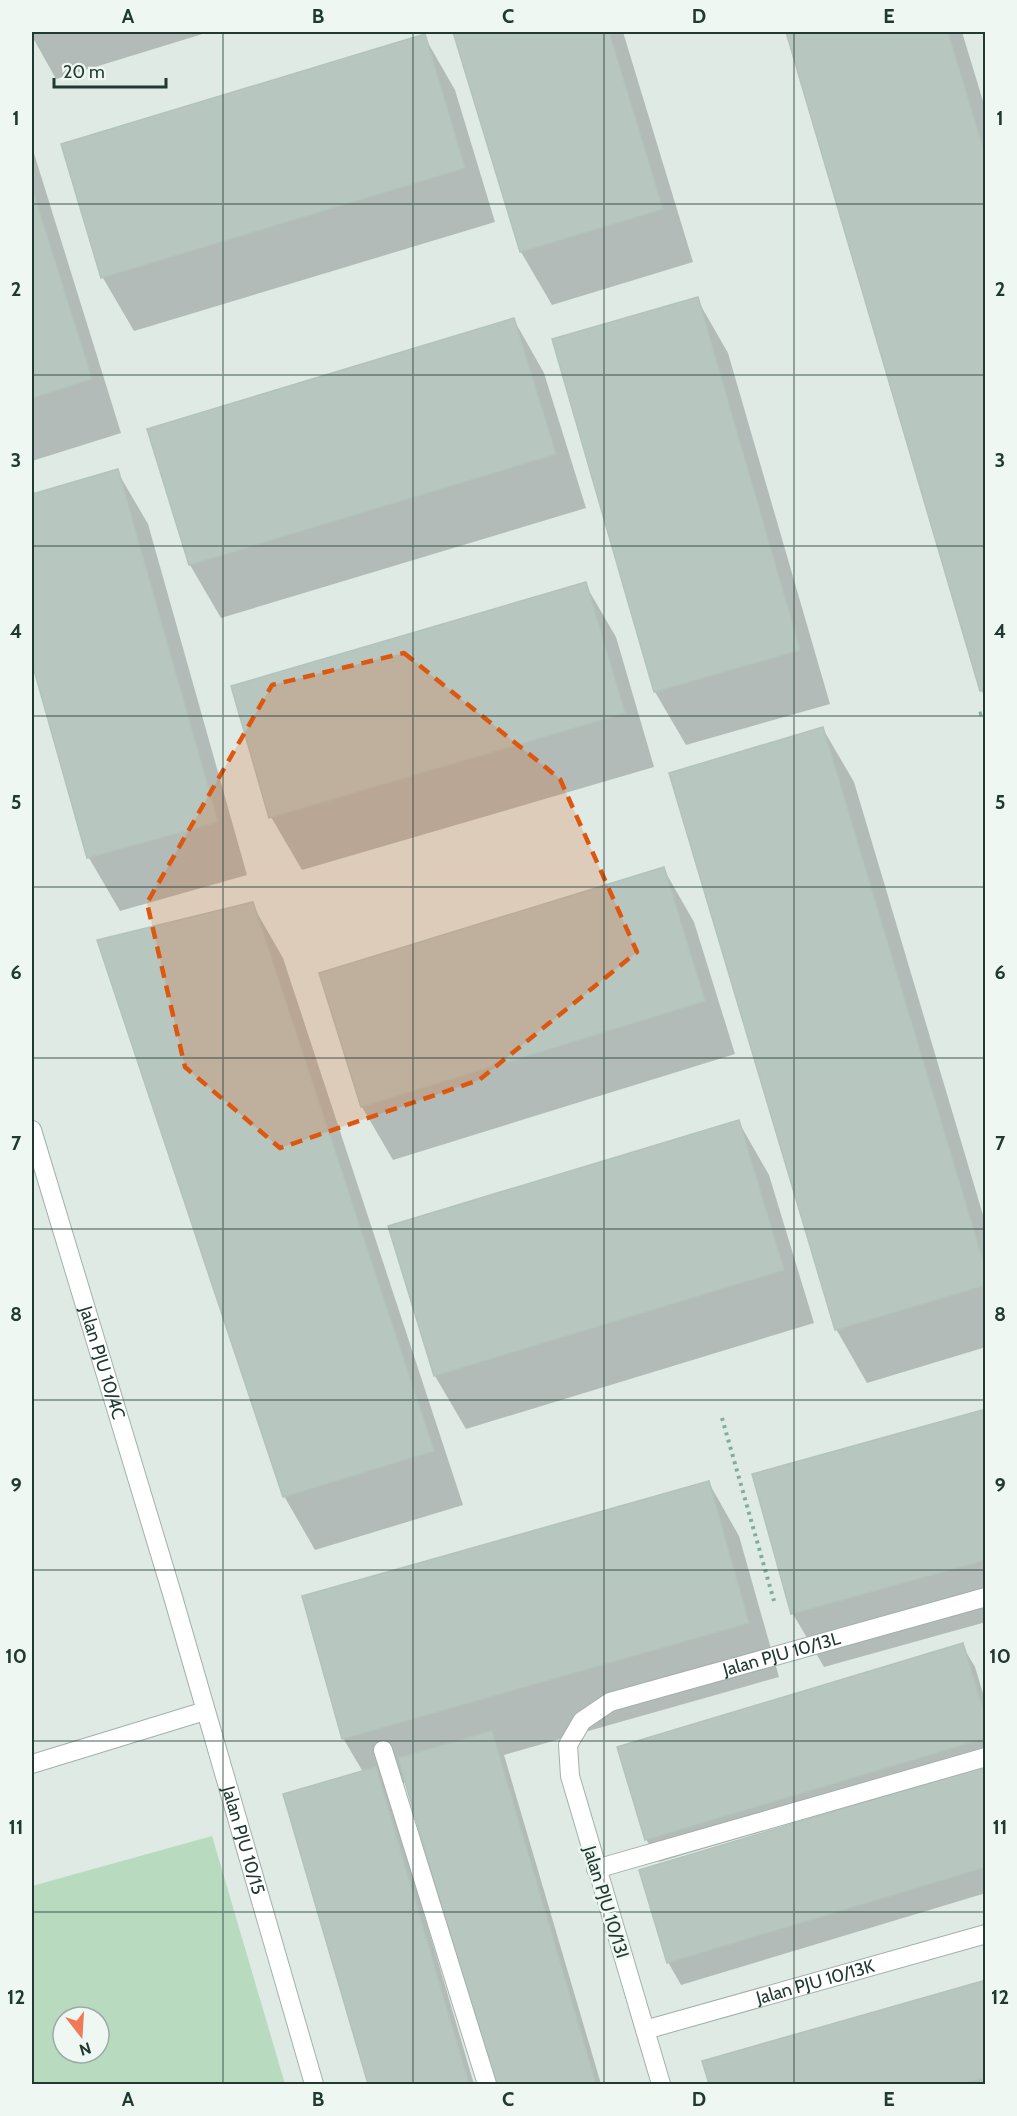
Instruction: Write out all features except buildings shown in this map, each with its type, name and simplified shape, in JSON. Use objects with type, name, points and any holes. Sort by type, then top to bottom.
[{"type":"street","name":"Jalan PJU 10/4C","points":[[32,1130],[173,1597]]},
{"type":"street","name":"Jalan PJU 10/13L","points":[[582,1721],[610,1702],[986,1596]]},
{"type":"street","name":"Jalan PJU 10/15","points":[[173,1597],[314,2085]]},
{"type":"street","points":[[32,1764],[205,1710]]},
{"type":"street","name":"Jalan PJU 10/13I","points":[[582,1721],[568,1745],[570,1776],[661,2085]]},
{"type":"street","points":[[383,1750],[487,2085]]},
{"type":"street","points":[[596,1869],[986,1757]]},
{"type":"street","name":"Jalan PJU 10/13K","points":[[645,2030],[986,1934]]},
{"type":"path","points":[[979,714],[986,712]]},
{"type":"path","points":[[722,1418],[774,1601]]},
{"type":"highlighted area","points":[[404,653],[560,779],[637,952],[479,1080],[280,1148],[185,1067],[147,903],[272,685]]},
{"type":"green space","points":[[212,1836],[285,2084],[32,2084],[32,1886]]}]
